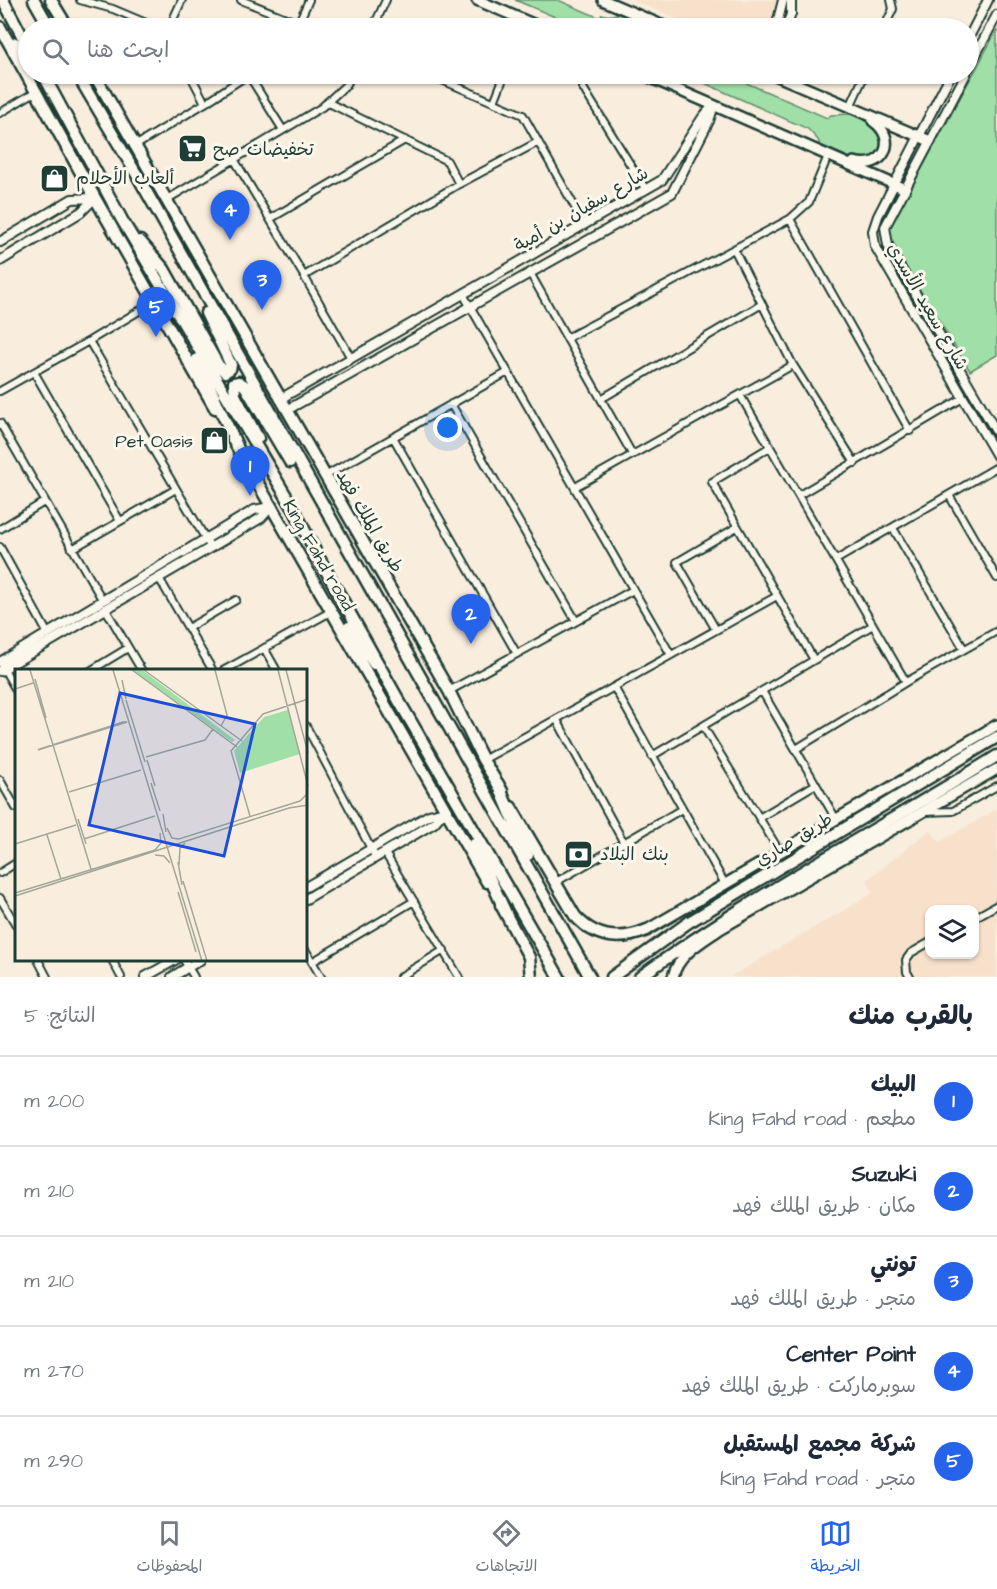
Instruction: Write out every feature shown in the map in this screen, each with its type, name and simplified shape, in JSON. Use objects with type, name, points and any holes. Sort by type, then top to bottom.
[{"type":"main road","points":[[3,0],[18,28]]},
{"type":"main road","points":[[35,0],[45,18]]},
{"type":"main road","points":[[51,0],[62,18]]},
{"type":"main road","points":[[477,0],[511,18]]},
{"type":"main road","points":[[603,0],[645,18]]},
{"type":"main road","points":[[0,26],[18,48]]},
{"type":"main road","name":"King Fahd road","points":[[0,26],[18,60]]},
{"type":"main road","name":"King Fahd road","points":[[31,84],[506,914],[529,957],[531,977]]},
{"type":"main road","points":[[44,84],[63,110]]},
{"type":"main road","points":[[49,84],[122,220],[295,511]]},
{"type":"main road","name":"طريق الملك فهد","points":[[83,84],[590,977]]},
{"type":"main road","name":"طريق الملك فهد","points":[[100,84],[449,691],[483,760],[575,916],[596,933],[610,937],[628,937],[647,930]]},
{"type":"main road","points":[[665,84],[905,189]]},
{"type":"main road","points":[[796,84],[930,141]]},
{"type":"main road","points":[[828,156],[863,165],[882,156],[887,148],[883,128],[850,107]]},
{"type":"main road","points":[[122,220],[164,269],[218,365],[225,372],[230,369],[231,365],[225,350],[190,285],[158,215]]},
{"type":"main road","points":[[170,302],[237,446]]},
{"type":"main road","points":[[344,542],[321,511],[245,386],[239,382],[234,384],[235,395],[283,483],[315,551],[559,977]]},
{"type":"main road","points":[[303,560],[399,701]]},
{"type":"main road","points":[[647,930],[997,725]]},
{"type":"main road","name":"طريق صاري","points":[[612,977],[689,922],[997,737]]},
{"type":"main road","name":"طريق صاري","points":[[640,977],[732,913],[997,756]]},
{"type":"main road","points":[[672,977],[688,952],[720,929],[997,769]]},
{"type":"main road","points":[[498,784],[548,902]]},
{"type":"main road","points":[[451,792],[506,914]]},
{"type":"street","points":[[80,0],[113,9],[134,18]]},
{"type":"street","points":[[113,9],[116,0]]},
{"type":"street","points":[[174,18],[182,0]]},
{"type":"street","points":[[241,0],[280,18]]},
{"type":"street","points":[[301,18],[309,0]]},
{"type":"street","points":[[378,18],[386,0]]},
{"type":"street","points":[[780,18],[783,0]]},
{"type":"street","points":[[790,18],[791,0]]},
{"type":"street","points":[[889,18],[893,9],[891,0]]},
{"type":"street","points":[[979,18],[988,0]]},
{"type":"street","points":[[979,50],[997,15]]},
{"type":"street","points":[[195,84],[205,103]]},
{"type":"street","points":[[135,146],[234,84]]},
{"type":"street","points":[[255,84],[284,130]]},
{"type":"street","points":[[166,200],[284,130],[327,102],[346,84]]},
{"type":"street","points":[[452,84],[523,115],[585,225]]},
{"type":"street","points":[[494,102],[502,84]]},
{"type":"street","points":[[584,84],[583,88],[646,190]]},
{"type":"street","points":[[850,107],[860,84]]},
{"type":"street","points":[[894,184],[946,84]]},
{"type":"street","points":[[905,189],[961,84]]},
{"type":"street","points":[[0,113],[35,92]]},
{"type":"street","points":[[327,102],[447,161],[459,184]]},
{"type":"street","name":"شارع سفيان بن أمية","points":[[280,399],[662,180],[703,117],[714,105]]},
{"type":"street","name":"شارع سفيان بن أمية","points":[[287,410],[672,192],[710,121],[714,105]]},
{"type":"street","points":[[270,219],[405,140]]},
{"type":"street","points":[[304,276],[459,184],[538,142]]},
{"type":"street","points":[[567,338],[790,219],[809,202],[828,156]]},
{"type":"street","points":[[234,159],[351,358]]},
{"type":"street","name":"شارع سعيد الأسدي","points":[[894,184],[873,231],[875,246],[997,456]]},
{"type":"street","name":"شارع سعيد الأسدي","points":[[905,189],[885,227],[888,245],[997,433]]},
{"type":"street","points":[[0,242],[72,199],[95,198]]},
{"type":"street","points":[[0,261],[81,212],[95,198]]},
{"type":"street","points":[[790,219],[910,431]]},
{"type":"street","points":[[734,249],[793,365],[855,463]]},
{"type":"street","points":[[530,273],[632,454]]},
{"type":"street","points":[[463,294],[671,655]]},
{"type":"street","points":[[0,391],[89,342],[154,302]]},
{"type":"street","points":[[601,399],[762,304]]},
{"type":"street","points":[[89,342],[211,548]]},
{"type":"street","points":[[575,487],[793,365]]},
{"type":"street","points":[[34,372],[120,521]]},
{"type":"street","points":[[325,476],[508,372]]},
{"type":"street","points":[[740,395],[906,682]]},
{"type":"street","points":[[799,495],[963,398]]},
{"type":"street","points":[[451,404],[576,621]]},
{"type":"street","points":[[0,423],[141,669]]},
{"type":"street","points":[[393,437],[517,654]]},
{"type":"street","points":[[770,447],[712,482],[814,660]]},
{"type":"street","points":[[836,561],[997,467]]},
{"type":"street","points":[[72,549],[176,489]]},
{"type":"street","points":[[949,495],[997,578]]},
{"type":"street","points":[[0,529],[44,502]]},
{"type":"street","points":[[1,668],[254,510],[272,506]]},
{"type":"street","points":[[1,668],[48,634],[159,578],[261,518],[272,506]]},
{"type":"street","points":[[716,630],[677,562],[737,527]]},
{"type":"street","points":[[893,528],[964,649]]},
{"type":"street","points":[[0,546],[48,634]]},
{"type":"street","points":[[159,578],[212,669]]},
{"type":"street","points":[[449,691],[633,590]]},
{"type":"street","points":[[483,760],[777,596]]},
{"type":"street","points":[[188,628],[236,600]]},
{"type":"street","points":[[227,669],[332,610]]},
{"type":"street","points":[[652,756],[873,625]]},
{"type":"street","points":[[796,749],[997,630]]},
{"type":"street","points":[[93,669],[128,648]]},
{"type":"street","points":[[264,648],[276,669]]},
{"type":"street","points":[[1,668],[15,689]]},
{"type":"street","points":[[614,687],[725,884]]},
{"type":"street","points":[[762,691],[836,819]]},
{"type":"street","points":[[557,720],[624,843]]},
{"type":"street","points":[[704,726],[780,852]]},
{"type":"street","points":[[308,730],[376,858]]},
{"type":"street","points":[[0,780],[15,806]]},
{"type":"street","points":[[759,818],[816,784]]},
{"type":"street","points":[[924,812],[953,811],[997,786]]},
{"type":"street","points":[[556,882],[682,809]]},
{"type":"street","points":[[308,886],[429,814],[445,810]]},
{"type":"street","points":[[308,898],[434,823],[445,810]]},
{"type":"street","points":[[385,853],[459,977]]},
{"type":"street","points":[[0,873],[15,864]]},
{"type":"street","points":[[0,898],[15,923]]},
{"type":"street","points":[[312,962],[414,901]]},
{"type":"street","points":[[979,916],[997,905]]},
{"type":"street","points":[[910,977],[906,960],[911,952],[925,945]]},
{"type":"street","points":[[400,977],[444,950]]},
{"type":"street","points":[[308,955],[321,977]]},
{"type":"street","points":[[39,962],[47,977]]},
{"type":"street","points":[[113,962],[122,977]]},
{"type":"street","points":[[145,977],[171,962]]},
{"type":"street","points":[[172,977],[186,964],[194,977]]},
{"type":"shaded area","points":[[633,0],[776,0],[777,6],[772,18],[675,18]]},
{"type":"shaded area","points":[[997,809],[997,977],[730,977],[873,893],[867,880],[930,830],[940,842]]},
{"type":"green space","points":[[515,0],[558,0],[600,18],[557,18]]},
{"type":"green space","points":[[602,14],[631,18],[600,18]]},
{"type":"green space","points":[[997,30],[997,355],[970,371],[891,243],[890,227],[968,84],[979,84],[979,63]]},
{"type":"green space","points":[[707,84],[749,84],[827,118],[831,115],[851,114],[876,126],[885,145],[879,157],[862,163],[820,145],[808,129]]},
{"type":"place","name":"تخفيضات صح","points":[[192,149]]},
{"type":"place","name":"ألعاب الأحلام","points":[[55,178]]},
{"type":"place","name":"Center Point","points":[[230,240]]},
{"type":"place","name":"تونتي","points":[[262,310]]},
{"type":"place","name":"شركة مجمع المستقبل","points":[[156,337]]},
{"type":"place","name":"Pet Oasis","points":[[214,441]]},
{"type":"place","name":"البيك","points":[[250,496]]},
{"type":"place","name":"Suzuki","points":[[471,644]]},
{"type":"place","name":"بنك البلاد","points":[[579,854]]}]
